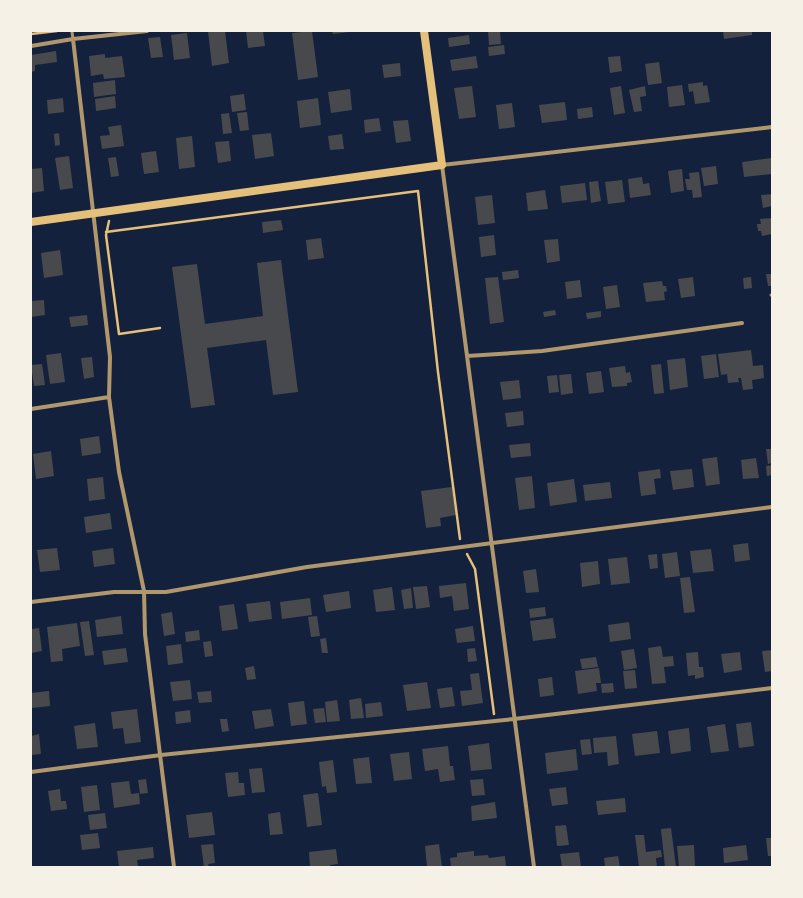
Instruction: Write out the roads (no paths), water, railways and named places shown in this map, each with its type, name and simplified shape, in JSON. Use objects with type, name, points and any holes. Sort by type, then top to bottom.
[{"type":"main road","points":[[31,222],[94,212],[442,165],[424,31]]},
{"type":"street","points":[[31,46],[73,39],[147,31]]},
{"type":"street","points":[[73,39],[110,357],[109,397],[119,472],[144,591],[145,634],[174,867]]},
{"type":"street","points":[[534,867],[442,165],[772,127]]},
{"type":"street","points":[[467,356],[542,351],[742,323]]},
{"type":"street","points":[[31,409],[109,397]]},
{"type":"street","points":[[31,602],[114,592],[166,592],[307,567],[491,542],[772,507]]},
{"type":"street","points":[[31,772],[161,756],[514,719],[772,688]]},
{"type":"lane","points":[[72,32],[73,39]]}]
